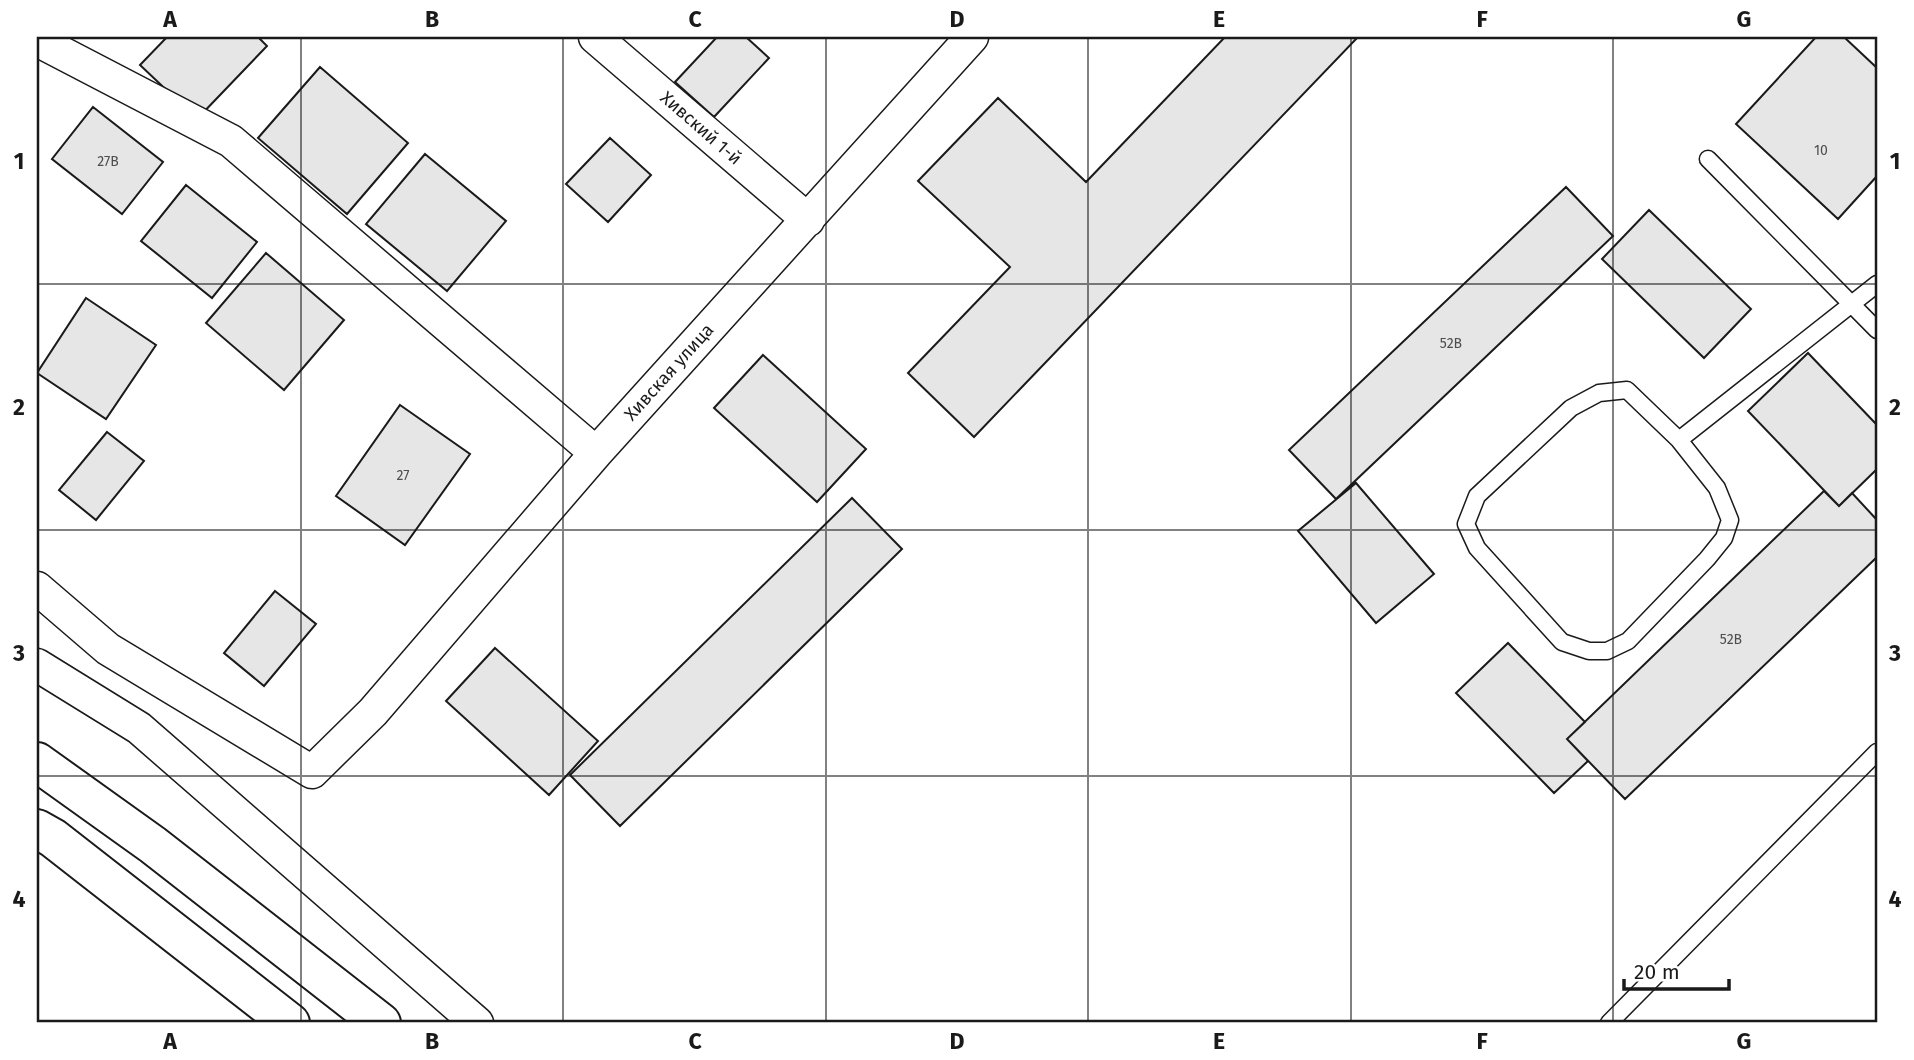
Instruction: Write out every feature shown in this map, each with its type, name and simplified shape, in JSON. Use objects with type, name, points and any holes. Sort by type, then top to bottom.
[{"type":"main road","points":[[37,762],[153,845],[381,1023]]},
{"type":"main road","points":[[37,829],[290,1023]]},
{"type":"street","name":"Хивский 1-й","points":[[595,37],[808,220]]},
{"type":"street","name":"Хивская улица","points":[[37,588],[108,649],[312,772],[373,712],[596,453],[971,37]]},
{"type":"street","points":[[37,40],[231,141],[596,453]]},
{"type":"street","points":[[37,665],[139,727],[477,1023]]},
{"type":"lane","points":[[1708,159],[1877,330]]},
{"type":"lane","points":[[1679,440],[1877,284]]},
{"type":"lane","points":[[1627,390],[1679,440],[1717,488],[1725,504],[1730,520],[1724,538],[1628,641],[1607,651],[1589,651],[1562,642],[1477,548],[1466,524],[1477,496],[1571,408],[1599,393],[1627,390]]},
{"type":"lane","points":[[1609,1023],[1877,752]]},
{"type":"building","points":[[167,37],[258,37],[267,46],[197,119],[140,65]]},
{"type":"building","points":[[717,37],[746,37],[769,58],[714,117],[675,82]]},
{"type":"building","points":[[1225,37],[1358,37],[974,437],[908,373],[1010,267],[918,181],[998,98],[1086,182]]},
{"type":"building","points":[[1816,37],[1844,37],[1877,68],[1877,176],[1838,219],[1736,124]]},
{"type":"building","points":[[320,67],[408,143],[347,214],[258,138]]},
{"type":"building","points":[[93,107],[163,162],[122,214],[52,159]]},
{"type":"building","points":[[610,138],[651,175],[608,222],[566,184]]},
{"type":"building","points":[[425,154],[506,221],[447,291],[366,224]]},
{"type":"building","points":[[186,185],[257,242],[212,298],[141,241]]},
{"type":"building","points":[[1566,187],[1613,236],[1336,499],[1289,450]]},
{"type":"building","points":[[1649,210],[1751,309],[1704,358],[1602,259]]},
{"type":"building","points":[[266,253],[344,320],[284,390],[206,323]]},
{"type":"building","points":[[86,298],[156,345],[106,419],[37,373]]},
{"type":"building","points":[[1808,353],[1877,425],[1877,469],[1839,506],[1748,411]]},
{"type":"building","points":[[763,355],[866,449],[817,502],[714,408]]},
{"type":"building","points":[[400,405],[470,454],[405,545],[336,496]]},
{"type":"building","points":[[107,432],[144,461],[96,520],[59,490]]},
{"type":"building","points":[[1356,483],[1434,574],[1376,623],[1298,531]]},
{"type":"building","points":[[1824,491],[1839,506],[1852,493],[1877,520],[1877,557],[1625,799],[1567,739]]},
{"type":"building","points":[[852,498],[902,549],[620,826],[570,775]]},
{"type":"building","points":[[275,591],[316,624],[264,686],[224,653]]},
{"type":"building","points":[[1508,643],[1585,722],[1567,739],[1588,761],[1554,793],[1456,693]]},
{"type":"building","points":[[495,648],[598,741],[549,795],[446,701]]}]
